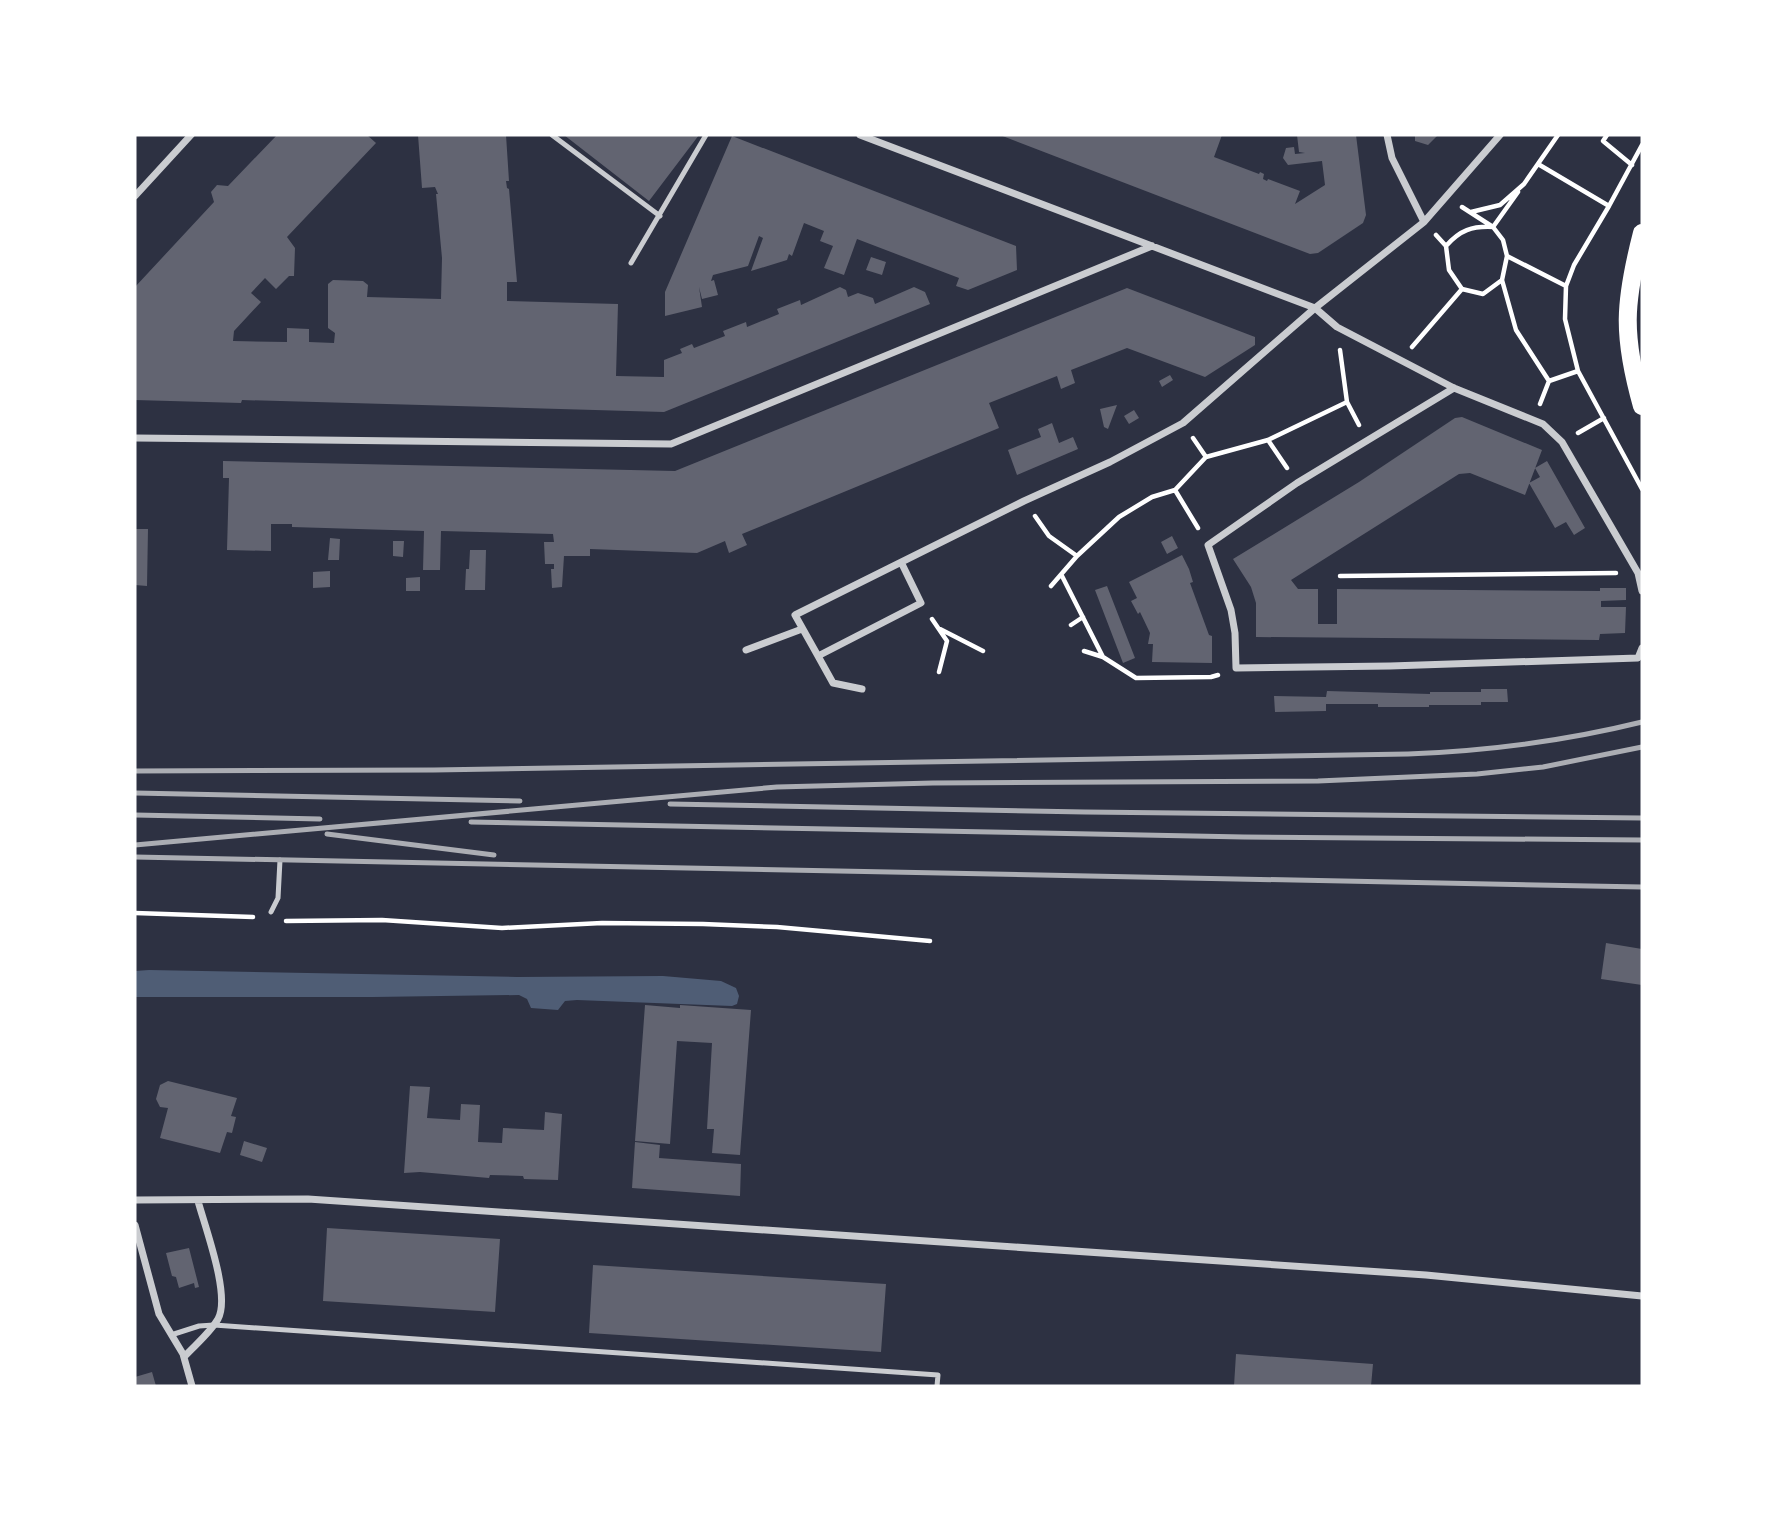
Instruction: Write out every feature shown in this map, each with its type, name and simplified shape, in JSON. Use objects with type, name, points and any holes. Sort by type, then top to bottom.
[{"type":"main road","points":[[1642,233],[1629,292],[1626,324],[1630,358],[1642,406]]},
{"type":"street","points":[[135,196],[191,135]]},
{"type":"street","points":[[860,135],[1315,308],[1337,327],[1454,388],[1543,424],[1562,442],[1637,573],[1642,591]]},
{"type":"street","points":[[1387,135],[1392,158],[1424,222]]},
{"type":"street","points":[[862,689],[833,684],[794,615],[902,564],[1024,501],[1110,462],[1183,423],[1315,308],[1424,222],[1500,135]]},
{"type":"street","points":[[135,438],[671,444],[1152,246]]},
{"type":"street","points":[[1454,388],[1297,483],[1208,545],[1231,610],[1236,633],[1236,668],[1637,658],[1642,648]]},
{"type":"street","points":[[818,656],[921,603],[902,564]]},
{"type":"street","points":[[746,650],[802,629]]},
{"type":"street","points":[[135,1200],[288,1199],[362,1203],[1426,1275],[1642,1296]]},
{"type":"street","points":[[184,1356],[214,1325],[220,1314],[223,1296],[198,1201]]},
{"type":"street","points":[[135,1225],[159,1314],[184,1356],[192,1386]]},
{"type":"lane","points":[[552,135],[660,216]]},
{"type":"lane","points":[[631,263],[706,135]]},
{"type":"lane","points":[[271,912],[278,898],[280,860]]},
{"type":"lane","points":[[170,1335],[199,1326],[214,1325],[938,1375],[937,1386]]},
{"type":"path","points":[[1493,227],[1558,135]]},
{"type":"path","points":[[1607,135],[1603,141],[1632,165]]},
{"type":"path","points":[[1642,145],[1574,265],[1566,286],[1565,319],[1578,371],[1642,489]]},
{"type":"path","points":[[1538,164],[1609,206]]},
{"type":"path","points":[[1470,212],[1500,205],[1524,184]]},
{"type":"path","points":[[1447,197],[1493,227],[1503,240],[1507,256],[1502,280],[1516,330],[1549,381]]},
{"type":"path","points":[[1424,222],[1446,246],[1449,270],[1462,289],[1483,294],[1502,280]]},
{"type":"path","points":[[1446,246],[1455,236],[1473,226],[1493,227]]},
{"type":"path","points":[[1507,256],[1566,286]]},
{"type":"path","points":[[1401,359],[1462,289]]},
{"type":"path","points":[[1051,586],[1077,556],[1119,517],[1152,497],[1175,490],[1206,457],[1268,440],[1347,402],[1337,327]]},
{"type":"path","points":[[1533,420],[1549,381],[1578,371]]},
{"type":"path","points":[[1562,442],[1604,418]]},
{"type":"path","points":[[1268,440],[1297,483]]},
{"type":"path","points":[[1175,490],[1208,545]]},
{"type":"path","points":[[1024,501],[1049,536],[1077,556]]},
{"type":"path","points":[[1340,576],[1637,573]]},
{"type":"path","points":[[1062,576],[1103,657]]},
{"type":"path","points":[[921,603],[947,641],[939,672]]},
{"type":"path","points":[[1070,625],[1083,617]]},
{"type":"path","points":[[938,628],[983,651]]},
{"type":"path","points":[[1084,651],[1103,657],[1136,678],[1211,677],[1236,668]]},
{"type":"path","points":[[135,913],[262,917]]},
{"type":"path","points":[[282,921],[382,920],[502,928],[602,923],[704,924],[777,927],[930,941]]},
{"type":"water","points":[[135,971],[517,977],[663,976],[721,981],[736,988],[739,996],[737,1004],[732,1006],[577,1000],[565,1001],[558,1010],[531,1008],[527,999],[519,995],[135,997]]},
{"type":"building","points":[[277,135],[367,135],[376,143],[287,237],[295,248],[294,276],[289,276],[276,289],[265,278],[251,293],[261,302],[234,331],[233,341],[287,342],[287,328],[309,329],[309,342],[334,343],[335,333],[328,328],[328,284],[333,280],[363,281],[368,285],[367,297],[441,299],[442,258],[438,194],[435,187],[422,188],[418,135],[506,135],[509,181],[506,181],[509,189],[517,282],[507,282],[507,301],[618,304],[616,376],[664,377],[664,360],[682,353],[680,349],[692,344],[694,348],[725,336],[723,331],[746,322],[747,327],[779,314],[777,309],[800,300],[801,305],[840,287],[846,290],[848,297],[858,293],[873,298],[875,304],[914,287],[925,292],[930,304],[664,412],[242,400],[241,403],[135,400],[135,287],[214,202],[211,192],[217,185],[228,186]]},
{"type":"building","points":[[564,135],[699,135],[649,201]]},
{"type":"building","points":[[1000,135],[1222,135],[1214,157],[1259,174],[1260,172],[1267,181],[1268,179],[1300,191],[1295,204],[1325,185],[1322,161],[1288,165],[1283,158],[1286,148],[1294,147],[1295,154],[1305,153],[1299,152],[1297,135],[1356,135],[1366,215],[1363,223],[1318,253],[1310,254]]},
{"type":"building","points":[[1415,135],[1438,135],[1428,145],[1415,141]]},
{"type":"building","points":[[732,136],[1016,246],[1017,270],[968,290],[956,286],[959,278],[857,239],[844,275],[824,268],[833,246],[820,241],[824,231],[804,223],[792,256],[789,254],[787,260],[751,271],[763,238],[759,236],[748,266],[713,275],[711,281],[714,280],[718,295],[702,299],[699,287],[702,307],[665,316],[665,292]]},
{"type":"building","points":[[871,257],[886,262],[882,275],[866,270]]},
{"type":"building","points":[[1127,288],[1255,337],[1255,345],[1205,377],[1127,348],[1071,370],[1075,383],[1061,389],[1057,376],[989,403],[999,428],[742,534],[747,545],[729,553],[725,541],[697,553],[590,549],[590,556],[564,556],[562,587],[552,588],[551,569],[554,569],[554,564],[545,564],[544,542],[554,542],[553,534],[441,531],[440,570],[423,570],[424,531],[271,524],[271,551],[227,550],[229,478],[223,478],[223,461],[675,471]]},
{"type":"building","points":[[1170,375],[1173,380],[1162,387],[1159,381]]},
{"type":"building","points":[[1117,405],[1108,429],[1104,427],[1100,409]]},
{"type":"building","points":[[1134,410],[1139,418],[1129,424],[1124,416]]},
{"type":"building","points":[[1462,417],[1542,450],[1525,495],[1470,473],[1459,474],[1291,580],[1298,589],[1318,589],[1318,624],[1337,624],[1337,589],[1600,591],[1600,588],[1626,588],[1626,600],[1601,601],[1601,607],[1626,607],[1625,633],[1600,634],[1599,640],[1256,637],[1256,603],[1251,587],[1233,559],[1359,482],[1455,418]]},
{"type":"building","points":[[1052,423],[1059,443],[1073,437],[1078,449],[1017,475],[1008,450],[1041,437],[1038,429]]},
{"type":"building","points":[[1547,461],[1585,528],[1574,535],[1566,522],[1555,528],[1529,483],[1540,477],[1535,468]]},
{"type":"building","points":[[135,529],[148,529],[147,586],[135,585]]},
{"type":"building","points":[[1172,536],[1178,548],[1167,554],[1161,542]]},
{"type":"building","points":[[330,538],[340,539],[339,560],[328,560]]},
{"type":"building","points":[[393,541],[404,541],[403,557],[393,556]]},
{"type":"building","points":[[470,550],[486,550],[485,590],[465,590]]},
{"type":"building","points":[[1182,555],[1189,569],[1193,582],[1190,583],[1209,635],[1212,636],[1212,663],[1152,662],[1153,644],[1148,644],[1150,633],[1140,612],[1138,614],[1131,601],[1137,598],[1129,582]]},
{"type":"building","points":[[330,571],[330,587],[313,588],[313,572]]},
{"type":"building","points":[[420,577],[420,591],[406,591],[406,578]]},
{"type":"building","points":[[1107,586],[1135,658],[1123,663],[1095,590]]},
{"type":"building","points":[[1481,689],[1507,689],[1508,702],[1429,707],[1326,704],[1326,711],[1275,712],[1274,696],[1326,697],[1327,691],[1430,694],[1481,692]]},
{"type":"building","points":[[1606,943],[1642,949],[1642,985],[1601,979]]},
{"type":"building","points":[[645,1005],[751,1010],[740,1155],[712,1153],[714,1129],[707,1129],[712,1043],[677,1041],[670,1144],[635,1141]]},
{"type":"building","points":[[168,1081],[237,1098],[231,1116],[236,1117],[232,1133],[227,1132],[220,1153],[160,1138],[168,1108],[160,1107],[156,1099],[160,1085]]},
{"type":"building","points":[[410,1086],[430,1087],[427,1118],[460,1120],[461,1104],[480,1105],[478,1142],[502,1143],[503,1128],[544,1130],[545,1112],[562,1114],[558,1180],[524,1179],[523,1176],[490,1175],[489,1178],[404,1173]]},
{"type":"building","points":[[244,1141],[267,1148],[262,1162],[240,1155]]},
{"type":"building","points":[[635,1142],[660,1145],[659,1158],[741,1164],[740,1196],[632,1188]]},
{"type":"building","points":[[327,1228],[500,1239],[495,1312],[323,1301]]},
{"type":"building","points":[[189,1248],[199,1287],[195,1288],[194,1283],[179,1288],[176,1277],[172,1276],[166,1253]]},
{"type":"building","points":[[593,1265],[886,1284],[881,1352],[589,1333]]},
{"type":"building","points":[[1236,1354],[1373,1364],[1371,1386],[1234,1386]]},
{"type":"building","points":[[152,1372],[156,1386],[135,1386],[135,1377]]},
{"type":"railway","points":[[135,771],[434,770],[1408,754],[1526,744],[1642,722]]},
{"type":"railway","points":[[135,845],[777,787],[933,783],[1318,781],[1477,774],[1543,767],[1642,747]]},
{"type":"railway","points":[[135,793],[520,801]]},
{"type":"railway","points":[[670,804],[1642,818]]},
{"type":"railway","points":[[135,815],[320,819]]},
{"type":"railway","points":[[471,822],[1244,837],[1642,840]]},
{"type":"railway","points":[[327,834],[494,855]]},
{"type":"railway","points":[[135,857],[1642,887]]}]
